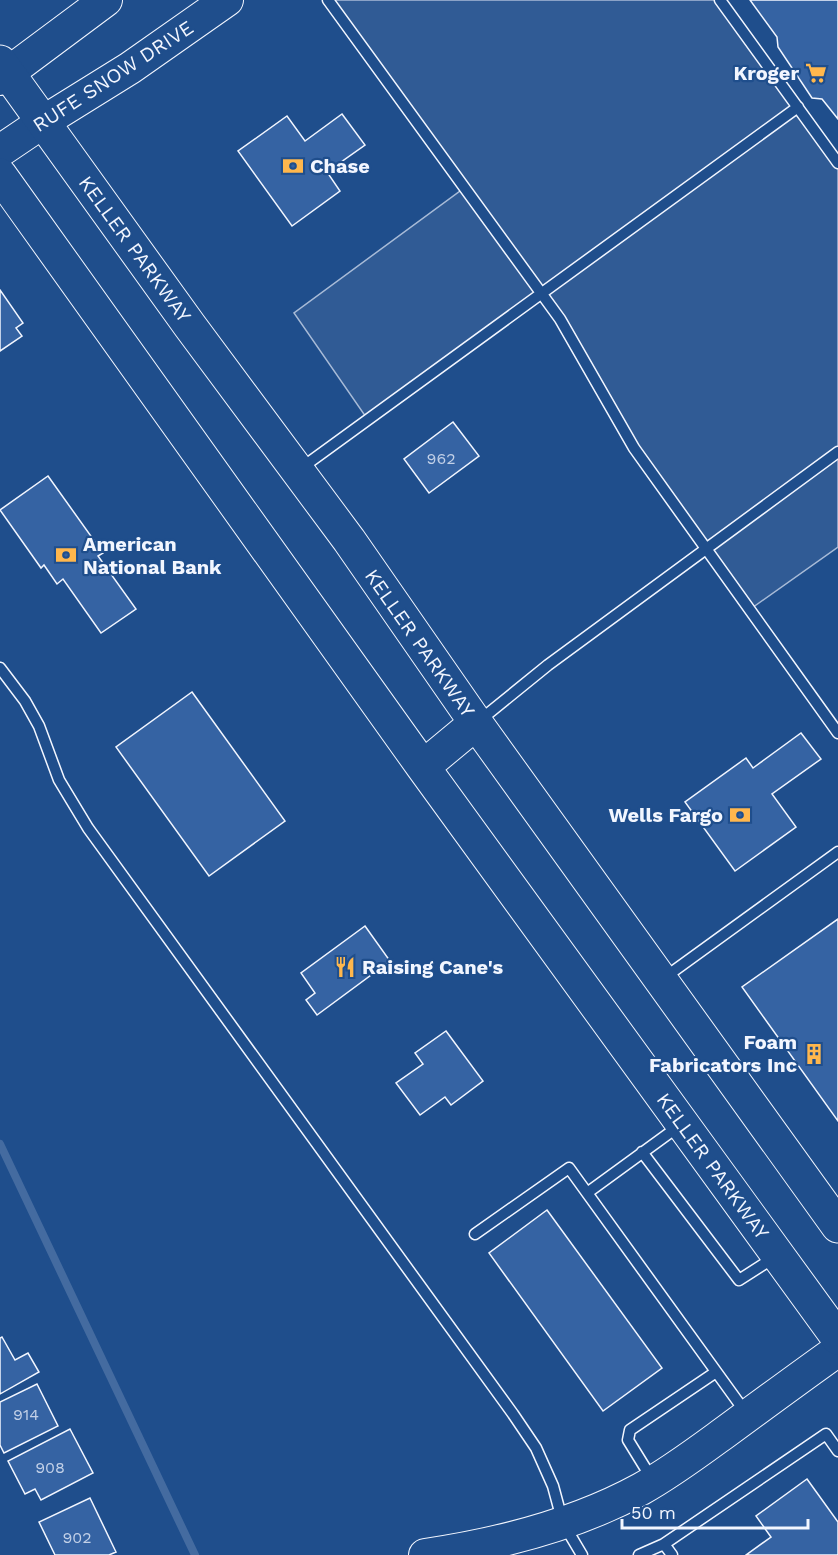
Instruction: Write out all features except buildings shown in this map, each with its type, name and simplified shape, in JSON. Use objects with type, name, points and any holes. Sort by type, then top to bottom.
[{"type":"main road","name":"KELLER PARKWAY","points":[[3,71],[43,122],[349,540],[476,723],[838,1226]]},
{"type":"main road","name":"KELLER PARKWAY","points":[[0,175],[423,767],[838,1338]]},
{"type":"main road","points":[[423,767],[476,723]]},
{"type":"street","points":[[3,71],[106,0]]},
{"type":"street","name":"RUFE SNOW DRIVE","points":[[0,151],[130,68],[226,0]]},
{"type":"street","points":[[425,1555],[465,1550],[526,1535],[586,1516],[654,1481],[838,1350]]},
{"type":"lane","points":[[328,0],[560,319],[634,448],[838,733]]},
{"type":"lane","points":[[720,0],[838,163]]},
{"type":"lane","points":[[298,471],[798,107]]},
{"type":"lane","points":[[476,723],[548,665],[838,452]]},
{"type":"lane","points":[[0,668],[25,701],[39,726],[59,780],[88,828],[519,1422],[536,1448],[553,1486],[563,1523],[582,1555]]},
{"type":"lane","points":[[661,980],[838,852]]},
{"type":"lane","points":[[587,1193],[682,1124]]},
{"type":"lane","points":[[642,1152],[739,1280],[777,1255]]},
{"type":"lane","points":[[475,1234],[569,1168],[748,1416]]},
{"type":"lane","points":[[654,1481],[628,1440],[630,1430],[716,1372]]},
{"type":"lane","points":[[639,1555],[664,1544],[826,1434],[838,1451]]},
{"type":"lane","points":[[664,1544],[672,1555]]},
{"type":"shaded area","points":[[328,0],[720,0],[838,163],[838,547],[749,610],[634,448],[541,294],[368,420],[294,313],[464,188]]},
{"type":"waterway","points":[[0,1144],[195,1555]]},
{"type":"place","name":"Kroger","points":[[816,73]]},
{"type":"place","name":"Chase","points":[[293,166]]},
{"type":"place","name":"American National Bank","points":[[66,555]]},
{"type":"place","name":"Wells Fargo","points":[[740,815]]},
{"type":"place","name":"Raising Cane's","points":[[345,967]]},
{"type":"place","name":"Foam Fabricators Inc","points":[[814,1054]]}]
